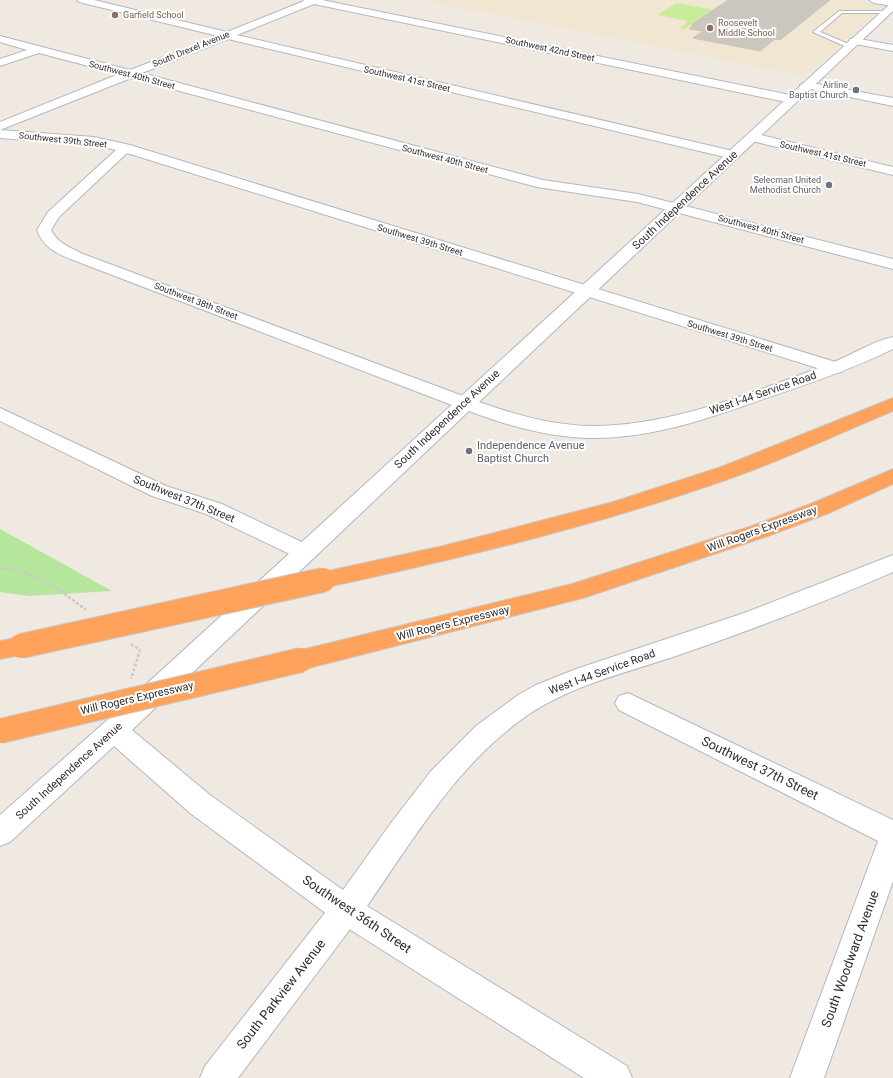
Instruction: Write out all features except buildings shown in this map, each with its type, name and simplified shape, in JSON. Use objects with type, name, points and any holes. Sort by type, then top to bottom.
[{"type":"highway","points":[[871,414],[893,400]]},
{"type":"highway","points":[[11,648],[450,553],[619,508],[728,472],[893,404]]},
{"type":"highway","name":"Will Rogers Expressway","points":[[0,730],[301,660],[575,592],[760,531],[887,480]]},
{"type":"street","name":"Southwest 41st Street","points":[[82,0],[732,155]]},
{"type":"street","name":"South Drexel Avenue","points":[[0,126],[313,0]]},
{"type":"street","name":"Southwest 42nd Street","points":[[313,0],[791,99]]},
{"type":"street","points":[[874,0],[891,7]]},
{"type":"street","name":"South Independence Avenue","points":[[0,833],[114,730],[891,7]]},
{"type":"street","name":"Southwest 40th Street","points":[[0,39],[542,184],[567,189],[620,194],[676,207],[893,264]]},
{"type":"street","points":[[851,44],[893,48]]},
{"type":"street","points":[[0,63],[39,49]]},
{"type":"street","points":[[806,85],[893,102]]},
{"type":"street","name":"Southwest 39th Street","points":[[0,134],[94,141],[126,148],[585,292],[836,368]]},
{"type":"street","name":"Southwest 41st Street","points":[[753,137],[893,170]]},
{"type":"street","name":"Southwest 38th Street","points":[[126,148],[53,215],[44,230],[50,241],[63,250],[78,257],[464,403]]},
{"type":"street","name":"West I-44 Service Road","points":[[464,403],[519,422],[539,426],[568,430],[614,431],[678,421],[723,408],[836,368],[893,342]]},
{"type":"street","name":"Southwest 37th Street","points":[[0,414],[159,491],[214,509],[304,552]]},
{"type":"street","name":"West I-44 Service Road","points":[[346,910],[435,787],[471,746],[509,713],[553,687],[732,626],[819,594],[893,563]]},
{"type":"street","name":"Southwest 37th Street","points":[[628,702],[893,834]]},
{"type":"street","name":"Southwest 36th Street","points":[[114,730],[200,804],[346,910],[615,1078]]},
{"type":"street","name":"South Woodward Avenue","points":[[807,1078],[893,839]]},
{"type":"street","name":"South Parkview Avenue","points":[[216,1078],[346,910]]},
{"type":"lane","points":[[851,44],[816,32],[841,12],[891,7]]},
{"type":"shaded area","name":"Roosevelt Middle School","points":[[435,0],[854,0],[876,4],[883,7],[805,76],[430,2]]},
{"type":"green space","points":[[677,3],[713,10],[684,29],[680,28],[688,21],[657,15]]},
{"type":"green space","points":[[0,529],[112,591],[29,596],[0,592]]},
{"type":"place","name":"Garfield School","points":[[115,15]]},
{"type":"place","name":"Roosevelt Middle School","points":[[710,28]]},
{"type":"place","name":"Airline Baptist Church","points":[[856,90]]},
{"type":"place","name":"Selecman United Methodist Church","points":[[829,185]]},
{"type":"place","name":"Independence Avenue Baptist Church","points":[[469,451]]}]
